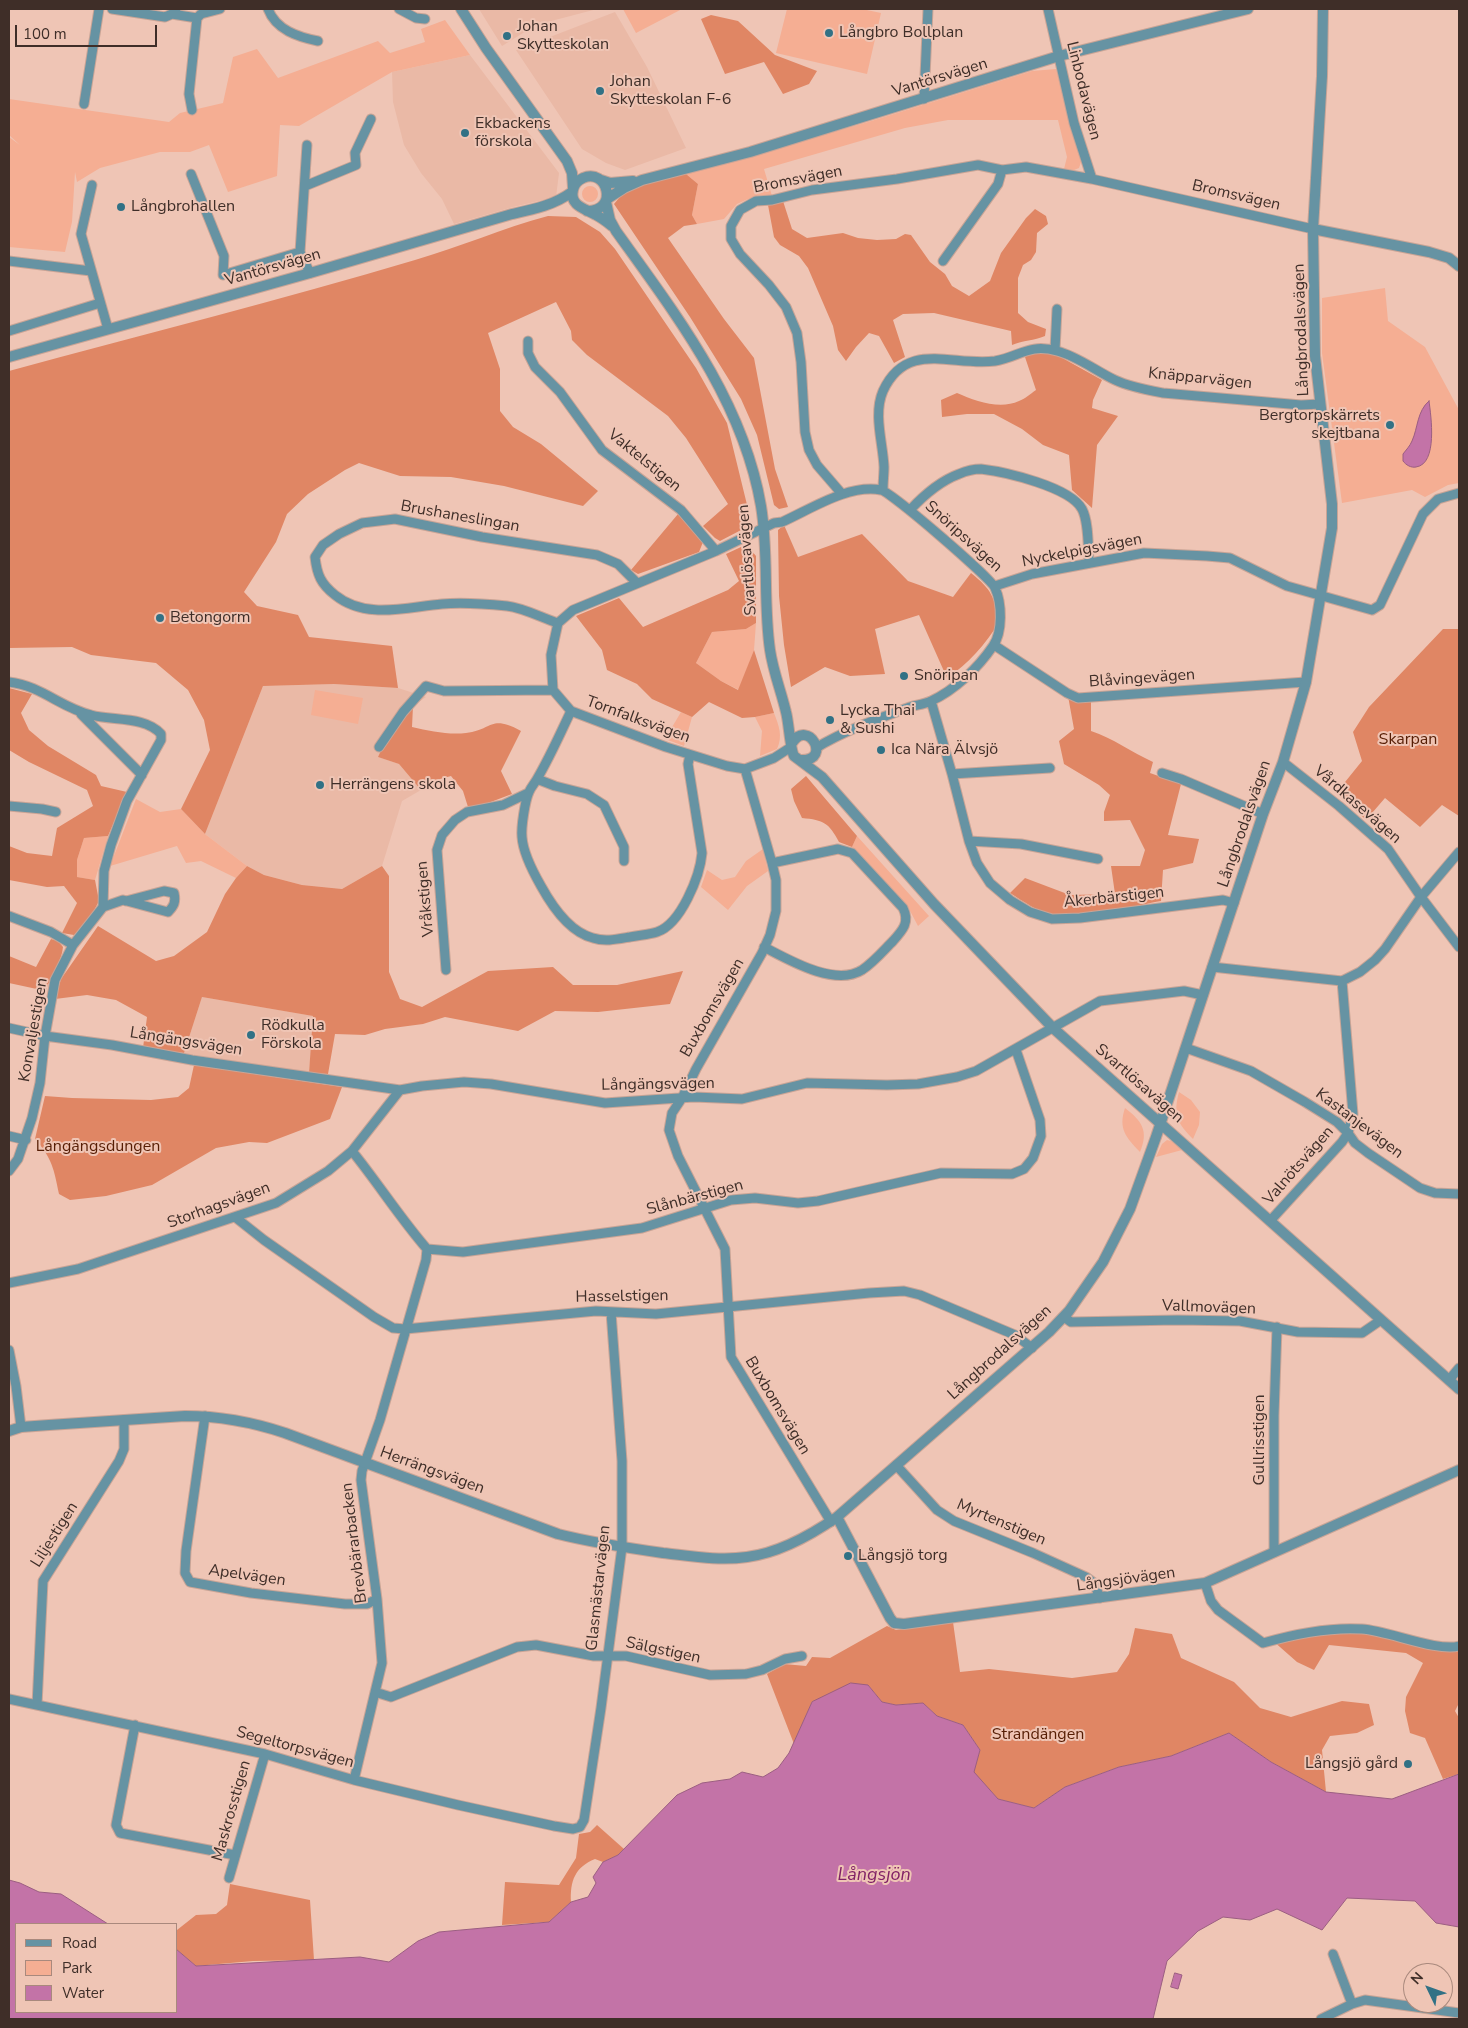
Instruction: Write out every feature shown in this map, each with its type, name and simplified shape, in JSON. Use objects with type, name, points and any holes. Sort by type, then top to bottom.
[{"type":"street","points":[[84,104],[100,9]]},
{"type":"street","points":[[112,9],[165,17],[174,11],[196,18]]},
{"type":"street","points":[[192,110],[189,94],[196,18],[201,14],[220,9]]},
{"type":"street","points":[[268,9],[276,22],[293,34],[318,41]]},
{"type":"street","points":[[399,9],[416,18],[425,19]]},
{"type":"street","points":[[460,9],[564,155],[579,169],[598,179],[607,190],[606,201],[598,209],[584,210],[574,200],[572,173],[564,155]]},
{"type":"street","points":[[924,99],[928,9]]},
{"type":"street","name":"Linbodavägen","points":[[1048,9],[1074,123],[1092,179]]},
{"type":"street","name":"Vantörsvägen","points":[[598,179],[610,183],[642,180],[732,157],[1059,56],[1248,9]]},
{"type":"street","name":"Långbrodalsvägen","points":[[834,1520],[1032,1348],[1064,1317],[1086,1288],[1117,1236],[1130,1209],[1160,1123],[1282,762],[1306,682],[1321,596],[1332,516],[1315,356],[1313,229],[1322,68],[1323,9]]},
{"type":"street","points":[[305,186],[356,166],[356,153],[371,119]]},
{"type":"street","points":[[307,145],[300,252],[310,273]]},
{"type":"street","name":"Bromsvägen","points":[[842,494],[817,465],[808,450],[797,333],[786,307],[740,254],[731,239],[731,226],[740,210],[756,201],[772,200],[812,190],[897,179],[978,165],[1002,170],[1026,167],[1092,179],[1313,229],[1430,252],[1448,258],[1459,266]]},
{"type":"street","points":[[944,261],[998,184],[1002,170]]},
{"type":"street","points":[[191,174],[224,256],[222,275],[300,252]]},
{"type":"street","points":[[573,190],[580,180],[585,177],[598,179]]},
{"type":"street","name":"Vantörsvägen","points":[[606,201],[624,188],[642,180]]},
{"type":"street","points":[[92,185],[82,234],[108,329]]},
{"type":"street","name":"Vantörsvägen","points":[[9,357],[310,273],[512,214],[544,207],[557,202],[573,190]]},
{"type":"street","name":"Svartlösavägen","points":[[606,201],[610,220],[616,231],[686,331],[721,390],[744,442],[756,484],[764,528],[770,651],[795,752],[822,778],[933,903],[1053,1028],[1459,1389]]},
{"type":"street","name":"Vantörsvägen","points":[[544,207],[566,206],[584,210]]},
{"type":"street","name":"Svartlösavägen","points":[[584,210],[600,217],[616,231]]},
{"type":"street","points":[[9,261],[91,271]]},
{"type":"street","points":[[9,331],[100,303]]},
{"type":"street","points":[[1055,350],[1057,309]]},
{"type":"street","name":"Vaktelstigen","points":[[528,341],[528,353],[535,367],[560,392],[602,450],[681,510],[716,551]]},
{"type":"street","name":"Knäpparvägen","points":[[883,490],[884,467],[880,398],[886,385],[901,368],[925,358],[990,361],[1030,348],[1055,350],[1117,381],[1144,389],[1281,403],[1320,404]]},
{"type":"street","points":[[910,510],[923,496],[948,479],[969,471],[980,469],[1040,484],[1066,493],[1082,510],[1089,562]]},
{"type":"street","points":[[380,747],[404,712],[426,686],[444,692],[553,690],[551,655],[558,623],[572,610],[716,551],[842,494],[861,490],[883,490]]},
{"type":"street","name":"Snöripsvägen","points":[[815,747],[832,738],[931,701],[963,680],[994,645],[1001,608],[995,586],[910,510],[883,490]]},
{"type":"street","name":"Nyckelpigsvägen","points":[[995,586],[1032,574],[1089,562],[1152,553],[1230,558],[1288,586],[1372,610],[1380,605],[1423,514],[1438,499],[1459,493]]},
{"type":"street","name":"Brushaneslingan","points":[[558,623],[509,606],[444,604],[383,611],[362,609],[342,601],[326,588],[316,572],[315,557],[324,544],[362,523],[395,519],[482,537],[597,555],[618,564],[637,583]]},
{"type":"street","name":"Blåvingevägen","points":[[994,645],[1068,694],[1078,698],[1306,682]]},
{"type":"street","points":[[9,682],[32,687],[80,712],[92,716],[146,724],[162,734],[161,740],[127,802],[112,845],[104,871],[103,907],[123,900],[126,901],[168,912],[174,906],[174,893],[164,891],[126,901]]},
{"type":"street","name":"Tornfalksvägen","points":[[553,690],[571,711],[690,755],[727,766],[745,769]]},
{"type":"street","name":"Åkerbärstigen","points":[[931,701],[969,841],[977,863],[990,883],[1010,900],[1030,912],[1052,918],[1080,918],[1223,900],[1234,903]]},
{"type":"street","points":[[571,711],[528,793],[521,836],[536,877],[561,916],[577,930],[592,938],[611,940],[658,932],[676,917],[696,880],[701,867],[702,853],[688,764],[690,755]]},
{"type":"street","points":[[80,712],[142,775]]},
{"type":"street","name":"Svartlösavägen","points":[[786,712],[803,735]]},
{"type":"street","points":[[745,769],[795,752],[810,759],[815,747],[807,736],[803,735],[795,739],[795,752]]},
{"type":"street","name":"Svartlösavägen","points":[[815,747],[822,778]]},
{"type":"street","name":"Vårdkasevägen","points":[[1282,762],[1317,788],[1388,849],[1459,947]]},
{"type":"street","points":[[952,774],[1050,768]]},
{"type":"street","name":"Buxbomsvägen","points":[[745,769],[776,880],[776,911],[770,935],[682,1098],[672,1113],[669,1130],[678,1156],[725,1249],[730,1347],[736,1368],[834,1520]]},
{"type":"street","points":[[1162,773],[1181,779],[1263,814]]},
{"type":"street","points":[[537,779],[555,786],[587,794],[604,805],[624,847],[624,861]]},
{"type":"street","name":"Vråkstigen","points":[[446,970],[437,850],[442,835],[455,820],[467,812],[503,805],[528,793]]},
{"type":"street","points":[[9,806],[42,808],[56,812]]},
{"type":"street","points":[[969,841],[1021,844],[1098,859]]},
{"type":"street","points":[[764,947],[794,962],[827,974],[845,976],[861,970],[878,956],[904,929],[906,915],[903,908],[852,853],[838,849],[772,863]]},
{"type":"street","points":[[1212,967],[1342,981],[1360,972],[1385,949],[1421,897],[1459,852]]},
{"type":"street","name":"Konvaljestigen","points":[[9,1171],[18,1159],[26,1140],[40,1083],[44,1036],[55,980],[73,945],[103,907]]},
{"type":"street","points":[[9,916],[51,932],[73,945]]},
{"type":"street","name":"Valnötsvägen","points":[[1270,1221],[1342,1142],[1348,1132],[1353,1114],[1342,981]]},
{"type":"street","name":"Långängsvägen","points":[[9,1028],[44,1036],[112,1045],[192,1060],[400,1090],[464,1082],[491,1084],[605,1103],[682,1098],[742,1099],[808,1084],[918,1084],[956,1078],[976,1071],[1016,1050],[1100,1002],[1184,991],[1203,995]]},
{"type":"street","name":"Kastanjevägen","points":[[1186,1048],[1251,1071],[1305,1102],[1337,1122],[1348,1132],[1355,1143],[1420,1188],[1435,1194],[1459,1194]]},
{"type":"street","name":"Slånbärstigen","points":[[427,1249],[463,1252],[642,1228],[731,1200],[755,1198],[798,1203],[818,1201],[941,1173],[1012,1174],[1024,1169],[1033,1158],[1041,1136],[1040,1120],[1016,1050]]},
{"type":"street","name":"Storhagsvägen","points":[[9,1283],[78,1269],[276,1203],[300,1190],[328,1171],[352,1151],[400,1090]]},
{"type":"street","points":[[9,1136],[26,1140]]},
{"type":"street","points":[[352,1151],[376,1180],[407,1226],[427,1249]]},
{"type":"street","name":"Hasselstigen","points":[[235,1217],[264,1240],[374,1317],[393,1328],[405,1329],[596,1311],[656,1314],[904,1291],[920,1295],[1015,1335],[1032,1348]]},
{"type":"street","name":"Brevbärarbacken","points":[[354,1780],[382,1663],[377,1599],[361,1480],[362,1470],[380,1420],[426,1260],[427,1249]]},
{"type":"street","name":"Glasmästarvägen","points":[[573,1829],[580,1827],[584,1820],[622,1547],[622,1461],[611,1312]]},
{"type":"street","name":"Vallmovägen","points":[[1064,1317],[1071,1322],[1231,1321],[1277,1327],[1298,1332],[1362,1333],[1381,1320]]},
{"type":"street","name":"Gullrisstigen","points":[[1274,1552],[1274,1415],[1277,1327]]},
{"type":"street","points":[[9,1350],[21,1427]]},
{"type":"street","points":[[1449,1380],[1459,1368]]},
{"type":"street","name":"Herrängsvägen","points":[[9,1431],[21,1427],[205,1416],[266,1427],[558,1534],[622,1547],[696,1557],[747,1557],[774,1550],[834,1520]]},
{"type":"street","name":"Apelvägen","points":[[205,1416],[186,1551],[185,1573],[190,1582],[251,1593],[344,1604],[366,1604],[377,1599]]},
{"type":"street","name":"Liljestigen","points":[[37,1705],[43,1581],[119,1461],[124,1449],[124,1420]]},
{"type":"street","name":"Myrtenstigen","points":[[896,1465],[937,1510],[954,1521],[1086,1577],[1094,1583],[1100,1598]]},
{"type":"street","name":"Långsjövägen","points":[[834,1520],[894,1623],[904,1624],[1205,1583],[1459,1470]]},
{"type":"street","points":[[1205,1583],[1210,1601],[1218,1610],[1263,1643],[1319,1631],[1361,1629],[1391,1634],[1449,1649],[1459,1646]]},
{"type":"street","name":"Sälgstigen","points":[[375,1692],[391,1697],[517,1647],[536,1645],[594,1656],[626,1656],[706,1675],[723,1676],[755,1672],[785,1659],[802,1656]]},
{"type":"street","name":"Segeltorpsvägen","points":[[9,1699],[265,1754],[354,1780],[458,1805],[573,1829]]},
{"type":"street","points":[[136,1726],[116,1825],[120,1834],[235,1855]]},
{"type":"street","name":"Maskrosstigen","points":[[229,1878],[265,1754]]},
{"type":"street","points":[[1333,1954],[1352,2004]]},
{"type":"street","points":[[1321,2019],[1365,2000],[1376,2000],[1459,2013]]},
{"type":"shaded area","name":"Johan Skytteskolan","points":[[479,9],[597,9],[536,25],[502,46]]},
{"type":"shaded area","name":"Johan Skytteskolan F-6","points":[[615,12],[647,67],[686,148],[625,170],[606,163],[582,149],[516,50]]},
{"type":"shaded area","name":"Ekbackens förskola","points":[[470,55],[559,173],[556,197],[454,224],[442,199],[421,173],[404,145],[393,102],[392,72]]},
{"type":"shaded area","name":"Herrängens skola","points":[[334,684],[398,688],[426,697],[413,706],[378,757],[399,764],[421,790],[402,801],[382,866],[342,889],[302,885],[264,875],[247,866],[205,834],[263,686]]},
{"type":"shaded area","name":"Rödkulla Förskola","points":[[202,997],[314,1016],[309,1073],[184,1053]]},
{"type":"green space","points":[[623,9],[682,9],[636,33]]},
{"type":"green space","name":"Långbro Bollplan","points":[[787,9],[862,9],[881,13],[867,74],[776,53]]},
{"type":"green space","points":[[711,15],[738,21],[775,55],[817,71],[809,84],[783,94],[764,62],[725,74],[701,19]]},
{"type":"green space","points":[[445,20],[470,55],[392,72],[299,126],[280,125],[277,176],[228,192],[209,145],[190,152],[160,152],[100,168],[77,182],[75,172],[72,222],[65,252],[9,247],[9,137],[20,145],[9,135],[9,99],[169,122],[180,113],[223,103],[233,57],[257,49],[278,78],[378,41],[390,53],[425,42],[421,29]]},
{"type":"green space","points":[[1056,69],[1081,162],[1079,168],[1074,170],[1064,169],[1067,157],[1058,120],[948,120],[905,128],[764,169],[772,196],[760,195],[737,204],[724,219],[697,224],[692,215],[698,184],[686,174],[868,122],[1032,71]]},
{"type":"green space","points":[[686,174],[698,184],[692,215],[697,224],[684,226],[668,238],[724,319],[754,358],[775,469],[788,507],[779,509],[774,505],[757,435],[741,399],[690,317],[614,204],[624,192]]},
{"type":"green space","points":[[587,186],[593,186],[598,191],[596,200],[587,202],[582,197],[582,191]]},
{"type":"green space","points":[[783,201],[792,229],[807,238],[843,233],[858,238],[877,240],[896,239],[905,234],[911,235],[930,262],[945,274],[952,286],[969,296],[990,281],[1001,253],[1026,218],[1035,209],[1046,216],[1048,224],[1037,233],[1036,252],[1031,260],[1023,265],[1018,278],[1018,313],[1028,322],[1046,329],[1045,336],[1012,345],[1011,331],[934,313],[903,314],[893,320],[905,357],[894,363],[879,336],[869,333],[846,361],[838,350],[833,326],[808,268],[799,256],[780,245],[774,237],[768,205]]},
{"type":"green space","points":[[548,216],[576,217],[600,232],[615,249],[696,368],[727,423],[750,517],[745,528],[720,541],[703,526],[728,504],[686,438],[668,416],[587,355],[572,340],[571,331],[556,302],[488,333],[500,369],[500,411],[513,427],[541,444],[598,491],[583,506],[504,486],[451,477],[400,476],[359,463],[308,494],[287,514],[276,542],[244,592],[257,606],[298,615],[309,637],[392,646],[398,688],[334,684],[263,686],[205,834],[181,809],[210,750],[204,720],[188,690],[156,663],[91,655],[72,647],[9,648],[9,371],[365,275],[432,255]]},
{"type":"green space","points":[[1385,288],[1388,321],[1425,347],[1459,410],[1459,483],[1448,485],[1425,497],[1412,490],[1342,503],[1322,353],[1322,298]]},
{"type":"green space","points":[[1048,350],[1102,380],[1093,400],[1092,408],[1118,416],[1097,445],[1092,508],[1072,490],[1069,455],[1043,445],[1022,429],[994,414],[967,414],[942,417],[941,400],[957,393],[996,405],[1012,404],[1025,398],[1036,390],[1024,354]]},
{"type":"green space","points":[[678,514],[703,542],[699,552],[638,574],[631,570]]},
{"type":"green space","points":[[784,525],[798,557],[862,534],[908,581],[953,597],[971,573],[984,584],[991,594],[999,622],[976,653],[947,678],[919,615],[875,629],[885,674],[850,676],[825,667],[791,687],[779,596],[778,530]]},
{"type":"green space","points":[[741,547],[750,549],[756,556],[756,623],[746,629],[712,632],[696,663],[721,681],[738,690],[754,650],[774,713],[742,718],[709,702],[692,717],[652,699],[637,684],[607,670],[602,650],[576,616],[619,598],[643,627],[728,590],[739,581],[726,554]]},
{"type":"green space","points":[[756,623],[754,650],[739,690],[721,681],[696,663],[712,632],[746,629]]},
{"type":"green space","name":"Skarpan","points":[[1443,629],[1459,629],[1459,816],[1442,805],[1420,827],[1385,798],[1366,820],[1337,792],[1362,761],[1353,732],[1369,707]]},
{"type":"green space","points":[[9,688],[32,694],[21,713],[29,730],[48,746],[96,775],[101,786],[127,792],[108,836],[84,838],[77,860],[77,877],[95,880],[99,901],[89,920],[74,935],[62,933],[77,903],[64,886],[47,887],[9,880],[9,846],[27,853],[52,856],[57,828],[93,806],[87,790],[29,762],[9,750]]},
{"type":"green space","points":[[315,690],[363,698],[358,724],[311,715]]},
{"type":"green space","points":[[1068,696],[1091,701],[1091,731],[1107,737],[1153,762],[1150,773],[1181,784],[1168,835],[1199,839],[1193,863],[1163,870],[1161,901],[1106,912],[1063,916],[1041,911],[1010,893],[1025,878],[1070,895],[1115,894],[1111,866],[1140,866],[1145,850],[1130,820],[1104,821],[1104,812],[1110,795],[1099,785],[1064,764],[1059,741],[1074,729]]},
{"type":"green space","points":[[413,706],[412,727],[439,732],[466,733],[497,723],[511,726],[521,731],[501,771],[512,794],[488,803],[468,807],[463,791],[451,776],[440,779],[421,790],[399,764],[378,757],[385,742]]},
{"type":"green space","points":[[681,712],[692,717],[684,746],[665,739]]},
{"type":"green space","points":[[774,713],[780,731],[779,744],[777,749],[760,756],[762,731],[755,717]]},
{"type":"green space","points":[[806,776],[857,836],[852,847],[839,842],[829,827],[821,821],[802,818],[791,789]]},
{"type":"green space","points":[[136,799],[160,812],[181,809],[205,834],[247,866],[236,878],[201,861],[186,863],[177,846],[110,866]]},
{"type":"green space","points":[[108,836],[95,880],[77,877],[77,860],[84,838]]},
{"type":"green space","points":[[857,836],[929,916],[918,926],[908,907],[852,847]]},
{"type":"green space","points":[[763,849],[768,871],[747,886],[728,910],[701,887],[707,870],[722,880],[735,877],[746,861]]},
{"type":"green space","points":[[247,866],[264,875],[302,885],[342,889],[382,866],[389,876],[389,972],[400,999],[422,1007],[488,971],[553,967],[573,985],[617,985],[683,971],[670,1004],[598,1012],[555,1011],[518,1031],[445,1017],[423,1024],[385,1029],[365,1035],[335,1034],[328,1074],[309,1073],[313,1016],[202,997],[184,1053],[143,1048],[147,1017],[116,1000],[87,995],[55,999],[61,979],[98,926],[156,961],[174,956],[207,932],[225,894]]},
{"type":"green space","points":[[51,939],[58,941],[63,947],[46,991],[9,983],[9,956],[36,967]]},
{"type":"green space","name":"Långängsdungen","points":[[194,1065],[342,1087],[330,1119],[267,1143],[249,1142],[216,1148],[152,1185],[106,1196],[70,1200],[59,1194],[52,1164],[35,1139],[45,1096],[151,1100],[178,1097],[189,1088]]},
{"type":"green space","points":[[1179,1092],[1191,1100],[1200,1112],[1199,1125],[1193,1139],[1183,1128],[1178,1118],[1176,1106]]},
{"type":"green space","points":[[1125,1108],[1140,1122],[1144,1132],[1143,1145],[1140,1152],[1127,1137],[1123,1127],[1122,1122]]},
{"type":"green space","points":[[1167,1140],[1174,1142],[1182,1150],[1156,1157],[1162,1144]]},
{"type":"green space","name":"Strandängen","points":[[953,1622],[960,1672],[989,1669],[1072,1678],[1117,1672],[1129,1654],[1135,1628],[1172,1634],[1181,1658],[1234,1682],[1260,1708],[1291,1717],[1342,1701],[1369,1704],[1374,1725],[1357,1733],[1330,1736],[1322,1750],[1326,1792],[1271,1762],[1229,1733],[1171,1756],[1119,1767],[1065,1787],[1034,1808],[998,1799],[973,1772],[980,1750],[963,1725],[937,1716],[923,1703],[896,1705],[882,1702],[868,1685],[812,1702],[794,1744],[767,1674],[784,1664],[806,1666],[812,1657],[830,1658],[887,1626],[896,1630]]},
{"type":"green space","points":[[1361,1629],[1446,1652],[1459,1649],[1459,1703],[1455,1711],[1459,1718],[1459,1774],[1443,1779],[1425,1738],[1410,1733],[1405,1711],[1406,1697],[1423,1663],[1406,1653],[1329,1645],[1314,1670],[1297,1662],[1272,1640]]},
{"type":"green space","points":[[597,1825],[624,1849],[618,1855],[603,1862],[595,1859],[583,1866],[573,1881],[571,1902],[549,1922],[502,1925],[505,1882],[559,1885],[576,1858],[579,1834],[590,1832]]},
{"type":"green space","points":[[230,1884],[310,1900],[314,1960],[253,1961],[196,1966],[178,1951],[178,1929],[196,1915],[216,1914],[227,1905]]},
{"type":"water","points":[[1429,401],[1432,428],[1428,458],[1423,464],[1410,467],[1403,461],[1403,454],[1411,443],[1422,410]]},
{"type":"water","name":"Långsjön","points":[[851,1683],[868,1685],[882,1702],[896,1705],[923,1703],[937,1716],[963,1725],[980,1750],[974,1772],[998,1799],[1034,1808],[1065,1787],[1119,1767],[1171,1756],[1229,1733],[1271,1762],[1326,1792],[1392,1799],[1459,1774],[1459,1927],[1436,1923],[1415,1901],[1347,1898],[1322,1930],[1277,1909],[1250,1920],[1223,1917],[1198,1931],[1167,1961],[1153,2019],[9,2019],[9,1880],[39,1892],[61,1894],[106,1923],[15,1923],[15,2013],[178,2013],[178,1951],[196,1966],[360,1957],[389,1962],[418,1941],[439,1932],[549,1922],[571,1902],[588,1897],[596,1883],[593,1877],[603,1862],[618,1855],[677,1795],[702,1783],[730,1779],[742,1772],[763,1777],[778,1768],[789,1753],[812,1702]]},
{"type":"water","points":[[1175,1973],[1182,1975],[1178,1989],[1171,1987]]},
{"type":"place","name":"Långbro Bollplan","points":[[829,33]]},
{"type":"place","name":"Johan Skytteskolan","points":[[507,36]]},
{"type":"place","name":"Johan Skytteskolan F-6","points":[[600,91]]},
{"type":"place","name":"Ekbackens förskola","points":[[465,133]]},
{"type":"place","name":"Långbrohallen","points":[[121,207]]},
{"type":"place","name":"Bergtorpskärrets skejtbana","points":[[1390,425]]},
{"type":"place","name":"Betongorm","points":[[160,618]]},
{"type":"place","name":"Snöripan","points":[[904,676]]},
{"type":"place","name":"Lycka Thai & Sushi","points":[[830,720]]},
{"type":"place","name":"Ica Nära Älvsjö","points":[[881,750]]},
{"type":"place","name":"Herrängens skola","points":[[320,785]]},
{"type":"place","name":"Rödkulla Förskola","points":[[251,1035]]},
{"type":"place","name":"Långsjö torg","points":[[848,1556]]},
{"type":"place","name":"Långsjö gård","points":[[1408,1764]]}]
